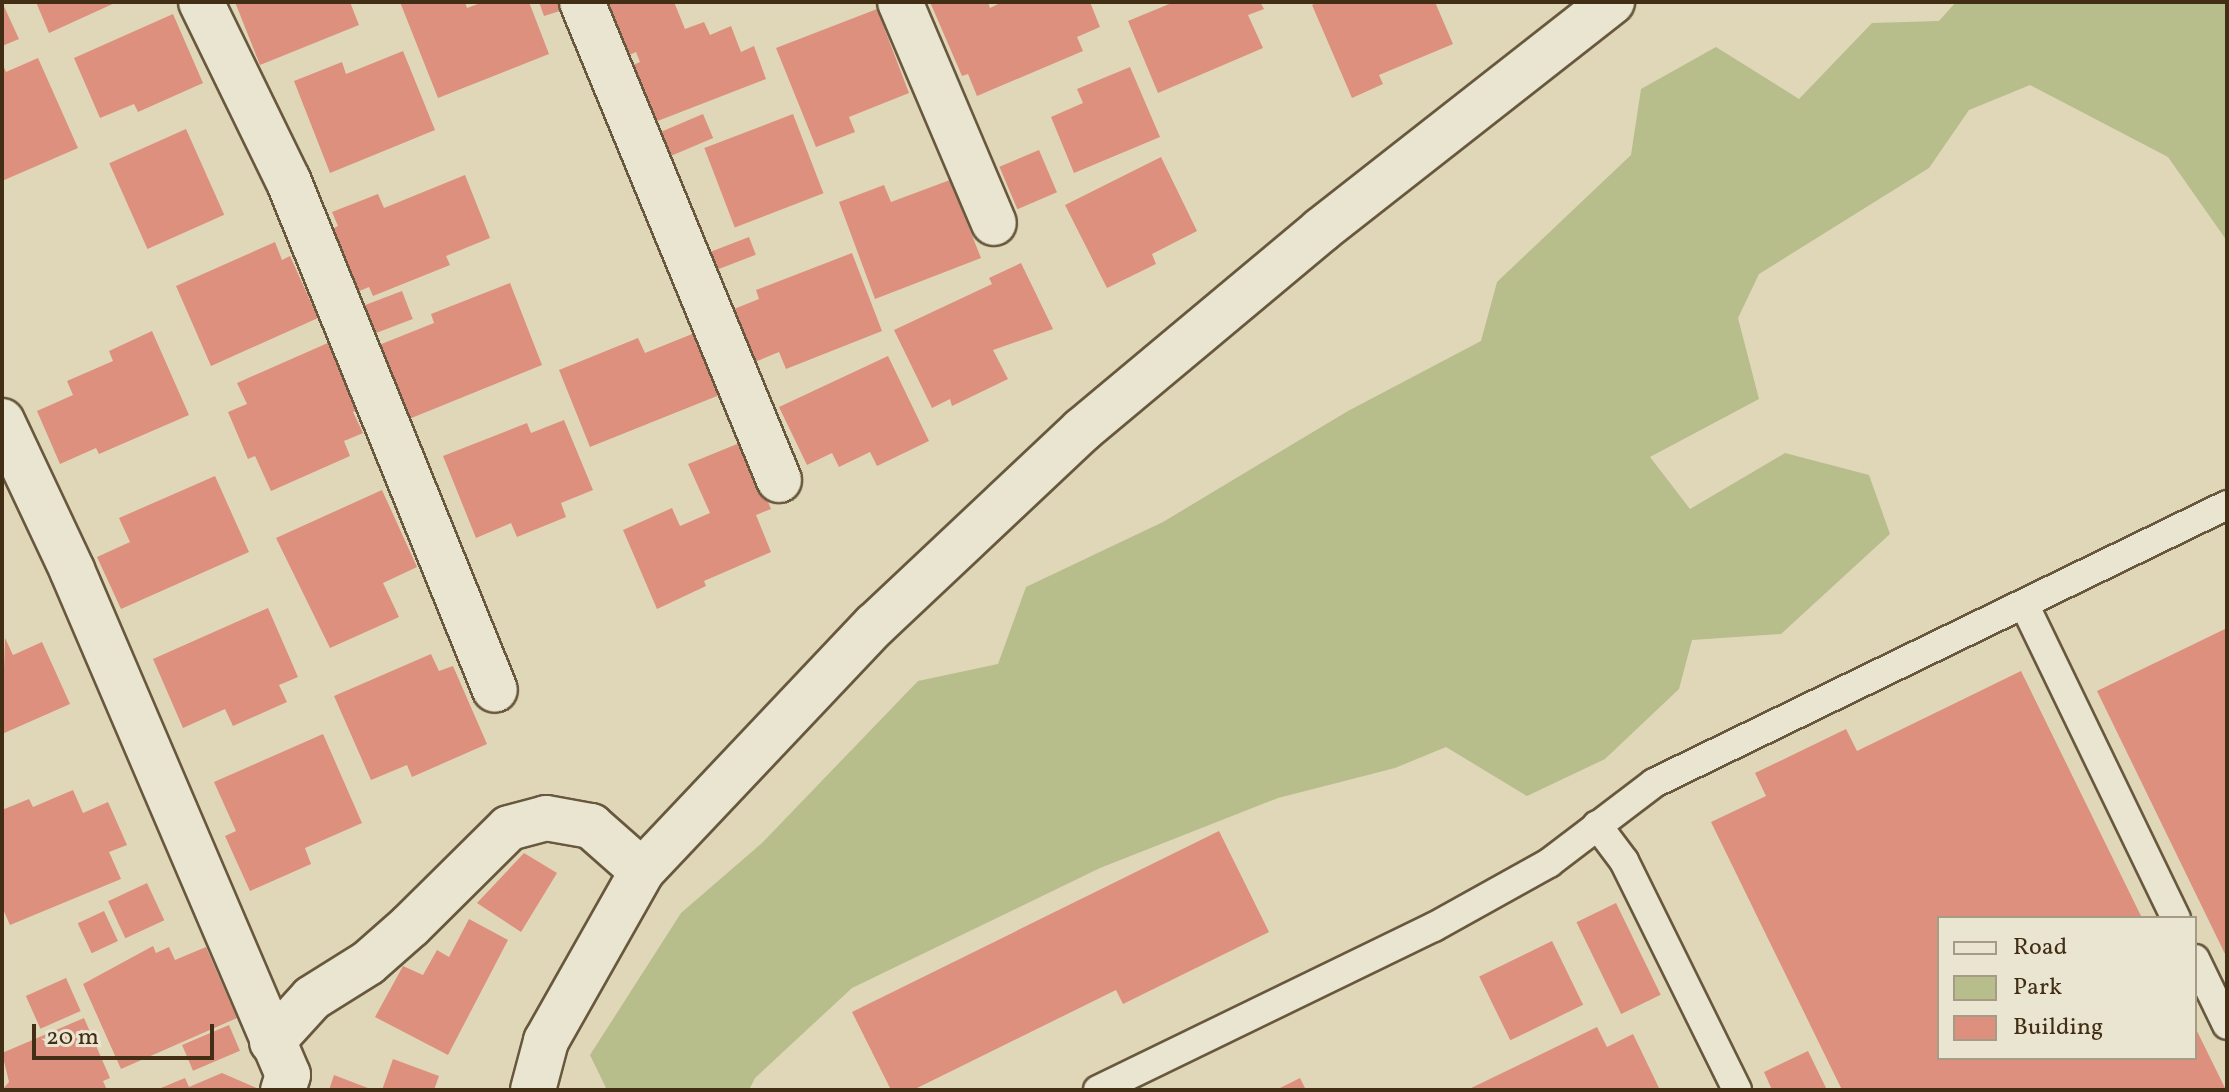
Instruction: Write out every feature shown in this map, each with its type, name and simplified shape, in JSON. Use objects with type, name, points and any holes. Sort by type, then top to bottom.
[{"type":"street","points":[[201,2],[288,180],[495,690]]},
{"type":"street","points":[[582,2],[779,480]]},
{"type":"street","points":[[900,2],[994,223]]},
{"type":"street","points":[[533,1090],[546,1041],[642,871],[875,625],[1082,430],[1321,230],[1602,5]]},
{"type":"street","points":[[2,421],[72,570],[288,1075],[283,1090]]},
{"type":"street","points":[[272,1042],[312,998],[368,963],[410,926],[509,828],[546,818],[591,826],[642,871]]},
{"type":"lane","points":[[1098,1090],[1434,927],[1549,863],[1654,783],[2227,505]]},
{"type":"lane","points":[[2024,604],[2175,916]]},
{"type":"lane","points":[[1597,825],[1624,861],[1737,1090]]},
{"type":"lane","points":[[2197,963],[2227,1025]]},
{"type":"green space","points":[[1956,2],[2227,2],[2227,241],[2168,157],[2030,85],[1969,110],[1929,168],[1759,274],[1738,318],[1759,399],[1650,457],[1690,509],[1785,453],[1869,475],[1890,534],[1781,634],[1692,640],[1679,689],[1605,759],[1527,796],[1446,747],[1395,768],[1278,798],[1100,868],[852,988],[755,1078],[749,1090],[607,1090],[590,1055],[681,913],[762,843],[918,681],[998,664],[1026,587],[1163,522],[1348,411],[1481,341],[1497,282],[1631,155],[1641,89],[1716,47],[1799,99],[1872,23],[1939,21]]},
{"type":"building","points":[[2,2],[19,39],[2,46]]},
{"type":"building","points":[[36,2],[117,2],[49,33]]},
{"type":"building","points":[[235,2],[350,2],[359,25],[260,65]]},
{"type":"building","points":[[400,2],[465,2],[467,8],[483,2],[529,2],[549,54],[438,98]]},
{"type":"building","points":[[539,2],[560,2],[563,10],[544,16]]},
{"type":"building","points":[[674,2],[685,29],[704,22],[710,35],[731,26],[741,52],[754,46],[766,79],[655,122],[633,65],[640,62],[636,52],[625,57],[604,3]]},
{"type":"building","points":[[930,2],[988,2],[990,8],[1002,2],[1090,2],[1100,27],[1077,37],[1083,51],[977,96],[968,74],[962,76]]},
{"type":"building","points":[[1174,2],[1260,2],[1264,9],[1248,15],[1263,48],[1158,93],[1128,21]]},
{"type":"building","points":[[1319,2],[1435,2],[1453,44],[1379,75],[1383,84],[1352,98],[1312,5]]},
{"type":"building","points":[[877,9],[909,93],[849,117],[855,132],[816,147],[776,48]]},
{"type":"building","points":[[173,14],[203,83],[138,112],[134,104],[100,118],[74,58]]},
{"type":"building","points":[[403,51],[435,130],[330,173],[294,81],[342,62],[346,74]]},
{"type":"building","points":[[38,58],[78,148],[2,181],[2,63],[6,72]]},
{"type":"building","points":[[1130,67],[1160,137],[1074,173],[1051,117],[1083,103],[1077,89]]},
{"type":"building","points":[[703,114],[713,138],[669,157],[659,133]]},
{"type":"building","points":[[793,114],[823,193],[735,227],[704,148]]},
{"type":"building","points":[[186,129],[224,215],[147,249],[109,163]]},
{"type":"building","points":[[1039,150],[1057,192],[1017,209],[999,167]]},
{"type":"building","points":[[1161,157],[1197,231],[1152,254],[1156,264],[1107,288],[1065,205]]},
{"type":"building","points":[[465,175],[490,238],[446,256],[450,265],[373,296],[369,287],[357,292],[332,229],[338,226],[332,212],[378,194],[384,208]]},
{"type":"building","points":[[950,180],[981,258],[875,299],[839,202],[884,185],[891,202]]},
{"type":"building","points":[[749,237],[756,255],[718,269],[711,252]]},
{"type":"building","points":[[275,242],[282,260],[290,256],[318,318],[211,366],[176,286]]},
{"type":"building","points":[[852,253],[882,331],[786,369],[779,352],[755,362],[734,309],[759,299],[756,290]]},
{"type":"building","points":[[1021,263],[1053,329],[993,350],[1008,379],[952,406],[950,399],[932,408],[894,330],[992,284],[989,278]]},
{"type":"building","points":[[510,283],[542,365],[409,419],[379,345],[434,323],[431,314]]},
{"type":"building","points":[[402,291],[413,319],[375,333],[365,305]]},
{"type":"building","points":[[152,331],[189,415],[99,454],[96,448],[60,464],[37,411],[73,395],[67,381],[113,361],[109,351]]},
{"type":"building","points":[[697,332],[722,394],[590,447],[559,370],[638,338],[645,353]]},
{"type":"building","points":[[330,342],[359,409],[353,412],[363,433],[344,441],[350,456],[271,491],[255,456],[248,459],[228,412],[247,404],[237,383]]},
{"type":"building","points":[[888,356],[929,441],[877,466],[870,452],[839,467],[832,453],[807,465],[779,407]]},
{"type":"building","points":[[564,420],[593,490],[561,503],[566,517],[517,537],[511,523],[476,538],[443,456],[527,423],[531,433]]},
{"type":"building","points":[[742,442],[771,509],[756,515],[771,552],[704,581],[706,586],[657,609],[623,530],[672,508],[680,526],[710,513],[688,464]]},
{"type":"building","points":[[215,476],[249,552],[121,609],[97,557],[130,542],[119,518]]},
{"type":"building","points":[[382,490],[417,567],[383,583],[399,617],[330,648],[276,538]]},
{"type":"building","points":[[268,608],[298,677],[279,685],[287,702],[233,726],[225,709],[183,728],[153,659]]},
{"type":"building","points":[[2227,628],[2227,958],[2097,691]]},
{"type":"building","points":[[5,638],[13,655],[42,642],[70,704],[2,734]]},
{"type":"building","points":[[431,654],[439,671],[453,666],[487,744],[412,777],[407,765],[371,780],[334,696]]},
{"type":"building","points":[[2021,671],[2141,916],[1937,916],[1937,1060],[2197,1060],[2197,1031],[2226,1090],[1842,1090],[1711,822],[1766,796],[1755,773],[1846,729],[1857,751]]},
{"type":"building","points":[[323,734],[362,823],[305,848],[311,864],[250,891],[225,836],[236,831],[214,782]]},
{"type":"building","points":[[73,790],[83,813],[108,802],[127,845],[109,852],[121,879],[10,925],[2,907],[2,810],[29,799],[33,807]]},
{"type":"building","points":[[1219,831],[1269,932],[1123,1004],[1116,990],[913,1090],[891,1090],[852,1012]]},
{"type":"building","points":[[524,853],[557,873],[521,932],[477,903]]},
{"type":"building","points":[[147,883],[164,920],[125,938],[108,901]]},
{"type":"building","points":[[1616,903],[1661,995],[1621,1014],[1576,922]]},
{"type":"building","points":[[104,911],[118,941],[92,953],[78,923]]},
{"type":"building","points":[[469,919],[508,940],[448,1055],[375,1017],[403,966],[423,975],[437,950],[449,957]]},
{"type":"building","points":[[1552,941],[1583,1005],[1510,1040],[1479,977]]},
{"type":"building","points":[[153,946],[156,953],[169,947],[175,960],[206,947],[237,1018],[121,1069],[83,984]]},
{"type":"building","points":[[66,978],[81,1011],[40,1029],[26,996]]},
{"type":"building","points":[[84,1018],[110,1078],[103,1081],[107,1090],[2,1090],[9,1082],[2,1053]]},
{"type":"building","points":[[229,1025],[240,1051],[193,1071],[182,1045]]},
{"type":"building","points":[[1597,1027],[1607,1047],[1633,1034],[1660,1090],[1467,1090]]},
{"type":"building","points":[[1808,1051],[1827,1090],[1772,1090],[1764,1072]]},
{"type":"building","points":[[393,1059],[439,1076],[434,1090],[382,1090]]},
{"type":"building","points":[[222,1073],[261,1090],[156,1090],[185,1078],[189,1087]]},
{"type":"building","points":[[334,1075],[373,1090],[329,1090]]},
{"type":"building","points":[[1300,1078],[1306,1090],[1276,1090]]}]
